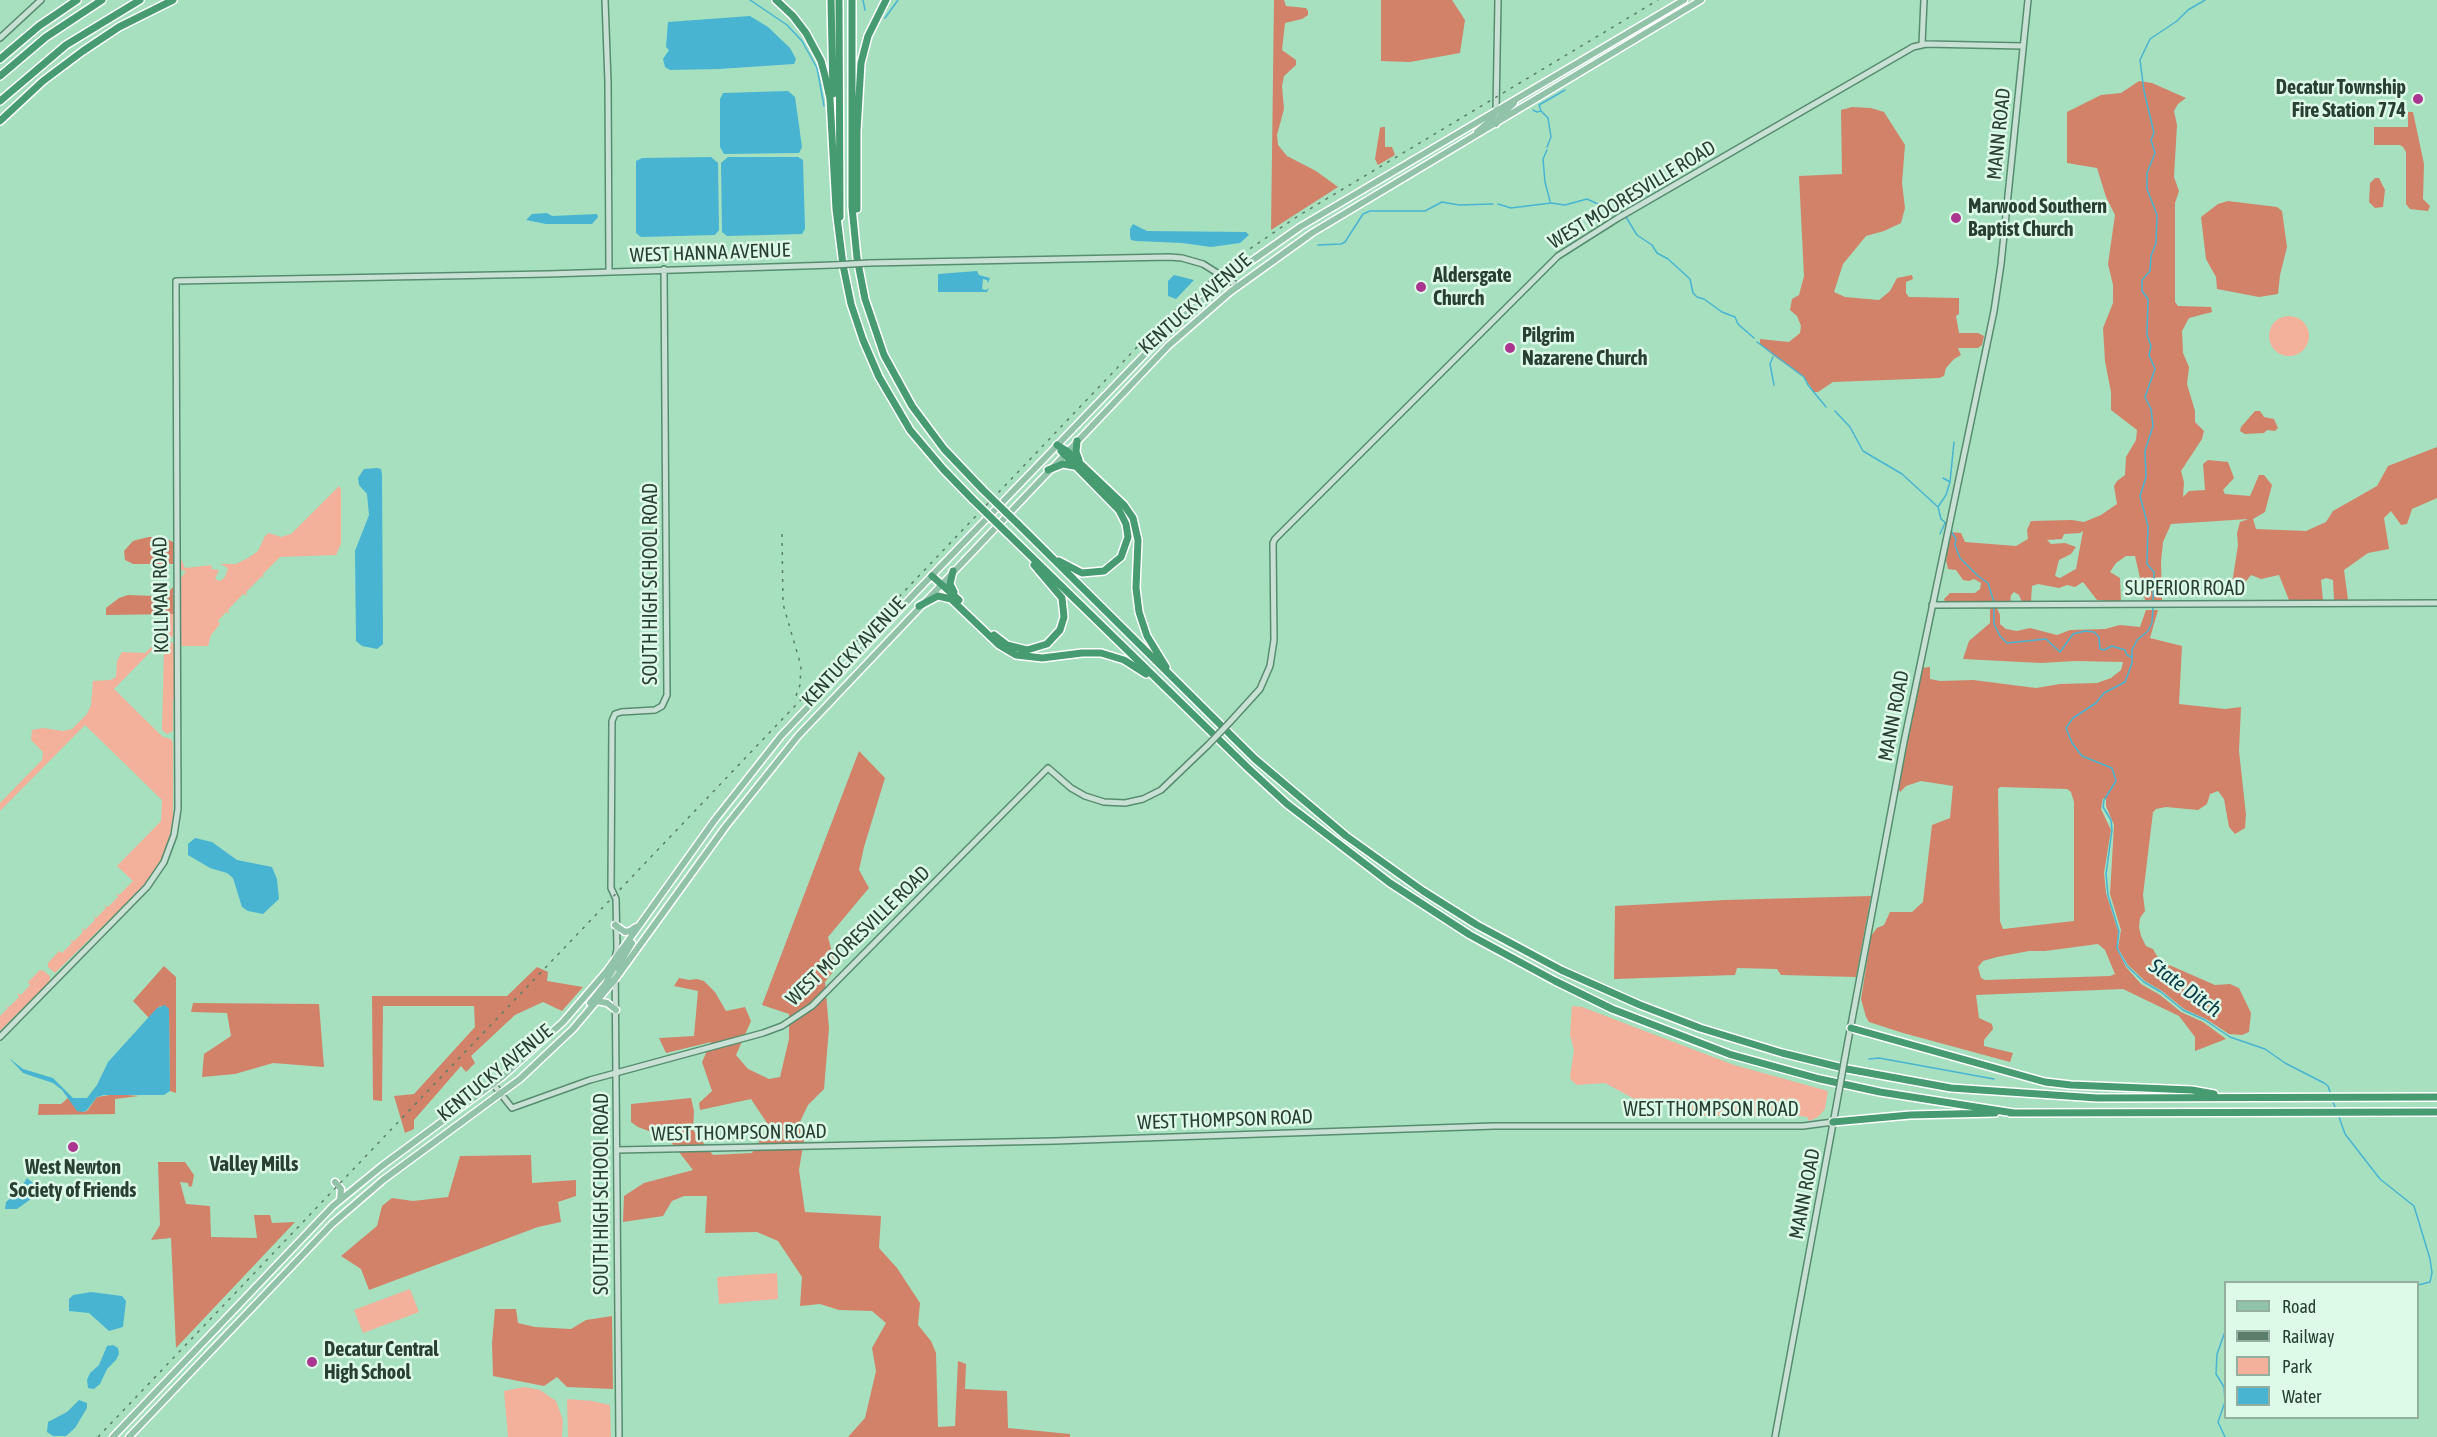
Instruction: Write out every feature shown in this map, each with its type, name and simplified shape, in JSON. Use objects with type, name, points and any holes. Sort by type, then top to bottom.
[{"type":"highway","points":[[0,59],[32,32],[77,0]]},
{"type":"highway","points":[[0,76],[46,37],[102,0]]},
{"type":"highway","points":[[0,101],[66,45],[140,0]]},
{"type":"highway","points":[[0,121],[36,87],[82,51],[119,27],[173,0]]},
{"type":"highway","points":[[776,0],[800,25],[821,61],[829,93],[836,209],[843,265],[851,304],[879,377],[920,443],[973,500],[1267,786],[1355,858],[1443,918],[1555,981],[1647,1024],[1752,1061],[1880,1092],[2014,1113]]},
{"type":"highway","points":[[831,0],[833,153]]},
{"type":"highway","points":[[839,0],[839,228]]},
{"type":"highway","points":[[852,0],[852,196],[855,248],[873,328],[901,389],[933,437],[983,490],[1176,681],[1275,777],[1346,836],[1397,874],[1523,950],[1580,979],[1660,1013],[1782,1053],[1847,1069],[1928,1085],[2070,1097],[2437,1097]]},
{"type":"highway","points":[[855,248],[859,75],[868,36],[886,0]]},
{"type":"highway","points":[[1077,441],[1078,466]]},
{"type":"highway","points":[[1045,551],[1073,571],[1095,574],[1115,565],[1127,546],[1128,530],[1123,515],[1057,445]]},
{"type":"highway","points":[[1048,470],[1063,464],[1078,466],[1126,507],[1133,518],[1138,540],[1136,588],[1140,619],[1150,642],[1176,681]]},
{"type":"highway","points":[[932,576],[999,639],[1014,648],[1028,650],[1041,647],[1057,635],[1064,617],[1062,598],[1015,545],[1010,535]]},
{"type":"highway","points":[[953,571],[951,585],[961,602]]},
{"type":"highway","points":[[940,584],[951,599],[999,645],[1012,653],[1037,658],[1089,652],[1101,653],[1124,660],[1161,683]]},
{"type":"highway","points":[[919,606],[938,596],[951,599]]},
{"type":"highway","points":[[1851,1028],[2052,1083],[2192,1090],[2228,1097]]},
{"type":"highway","points":[[1833,1122],[1910,1115],[2014,1113],[2437,1112]]},
{"type":"main road","name":"KENTUCKY AVENUE","points":[[112,1437],[292,1247],[340,1200],[382,1166],[494,1084],[563,1022],[615,958],[714,821],[773,746],[828,684],[1149,348],[1227,279],[1300,227],[1684,0]]},
{"type":"main road","name":"KENTUCKY AVENUE","points":[[129,1437],[332,1224],[383,1180],[501,1094],[565,1037],[597,1001],[762,779],[827,704],[1166,348],[1238,286],[1312,233],[1701,0]]},
{"type":"main road","points":[[1496,124],[1501,115],[1518,98]]},
{"type":"main road","points":[[1473,138],[1492,118],[1496,110]]},
{"type":"main road","points":[[616,975],[622,957],[649,917],[649,912]]},
{"type":"main road","points":[[615,926],[628,932],[641,923]]},
{"type":"main road","points":[[565,1037],[567,1030],[606,983],[615,958]]},
{"type":"main road","points":[[597,1001],[607,1003],[616,1010]]},
{"type":"main road","points":[[335,1182],[341,1189],[340,1200]]},
{"type":"street","points":[[0,38],[41,0]]},
{"type":"street","points":[[605,0],[609,272]]},
{"type":"street","points":[[1496,124],[1498,0]]},
{"type":"street","points":[[1922,45],[1924,0]]},
{"type":"street","name":"MANN ROAD","points":[[1774,1437],[1904,742],[1976,405],[1997,293],[2028,0]]},
{"type":"street","name":"WEST MOORESVILLE ROAD","points":[[616,1072],[763,1034],[801,1015],[1048,768],[1071,788],[1085,796],[1104,802],[1125,803],[1143,799],[1161,790],[1230,722],[1261,686],[1269,670],[1273,647],[1273,543],[1558,256],[1635,208],[1913,47],[1922,45],[2023,46]]},
{"type":"street","name":"WEST HANNA AVENUE","points":[[176,281],[1169,257],[1203,264],[1238,286]]},
{"type":"street","name":"SOUTH HIGH SCHOOL ROAD","points":[[619,1437],[616,975],[613,928],[617,903],[611,888],[612,720],[615,714],[621,712],[655,710],[662,706],[667,694],[664,269]]},
{"type":"street","name":"KOLLMAN ROAD","points":[[0,1037],[152,882],[166,859],[174,837],[177,815],[176,281]]},
{"type":"street","name":"SUPERIOR ROAD","points":[[1932,605],[2437,603]]},
{"type":"street","points":[[494,1084],[512,1108],[616,1072]]},
{"type":"street","name":"WEST THOMPSON ROAD","points":[[617,1150],[1055,1141],[1494,1126],[1803,1126],[1833,1122]]},
{"type":"green space","points":[[2289,316],[2303,322],[2309,336],[2303,350],[2289,356],[2275,350],[2269,336],[2275,322]]},
{"type":"green space","points":[[339,486],[341,489],[341,544],[336,555],[280,557],[263,574],[264,578],[262,576],[246,592],[247,596],[243,594],[228,610],[229,614],[226,612],[218,621],[220,624],[211,635],[208,646],[182,646],[178,628],[178,582],[186,571],[178,569],[178,557],[185,568],[212,565],[211,569],[219,570],[215,579],[220,581],[225,577],[228,568],[220,564],[236,564],[248,558],[258,551],[265,536],[269,533],[281,537],[291,534]]},
{"type":"green space","points":[[162,614],[174,614],[173,637],[163,639],[114,689],[163,737],[171,739],[173,743],[173,818],[168,844],[158,867],[147,883],[55,973],[48,967],[48,963],[59,951],[62,953],[72,943],[70,940],[74,941],[83,932],[82,928],[85,930],[95,920],[93,916],[96,918],[106,908],[104,905],[108,907],[118,897],[116,893],[119,895],[133,881],[117,866],[161,821],[162,800],[85,725],[0,811],[0,803],[42,760],[43,752],[31,740],[32,730],[72,729],[87,714],[91,705],[93,681],[110,680],[116,677],[117,661],[122,652],[145,653],[168,632],[170,620]]},
{"type":"green space","points":[[172,642],[174,644],[175,699],[173,699],[173,731],[167,734],[162,730],[164,649],[166,644]]},
{"type":"green space","points":[[40,970],[50,976],[50,981],[0,1031],[0,1016],[8,1008],[6,1005],[9,1007],[19,997],[17,993],[21,995],[30,985],[28,982]]},
{"type":"green space","points":[[1572,1006],[1582,1007],[1734,1065],[1828,1091],[1825,1109],[1818,1117],[1809,1121],[1807,1117],[1800,1116],[1703,1116],[1690,1110],[1676,1099],[1642,1103],[1605,1083],[1577,1085],[1570,1076],[1574,1050],[1570,1035]]},
{"type":"green space","points":[[777,1273],[778,1299],[719,1304],[717,1277]]},
{"type":"green space","points":[[410,1289],[419,1312],[363,1333],[354,1310]]},
{"type":"green space","points":[[524,1387],[540,1390],[556,1401],[563,1420],[562,1437],[508,1437],[504,1391]]},
{"type":"green space","points":[[567,1399],[610,1405],[611,1437],[568,1437]]},
{"type":"shaded area","points":[[1274,0],[1284,0],[1286,6],[1306,8],[1308,11],[1308,15],[1302,19],[1285,23],[1282,50],[1296,60],[1296,65],[1284,76],[1282,86],[1284,109],[1277,135],[1278,145],[1287,156],[1316,171],[1338,187],[1271,230]]},
{"type":"shaded area","points":[[1381,0],[1452,0],[1465,20],[1460,53],[1410,62],[1381,61]]},
{"type":"shaded area","points":[[2139,81],[2152,83],[2186,98],[2178,104],[2174,111],[2177,125],[2174,177],[2179,191],[2175,203],[2175,302],[2178,306],[2211,307],[2212,312],[2189,318],[2182,331],[2183,353],[2189,367],[2187,384],[2195,411],[2195,422],[2204,431],[2202,439],[2181,471],[2184,482],[2183,497],[2189,491],[2205,490],[2203,464],[2208,460],[2228,462],[2234,478],[2223,490],[2225,494],[2250,496],[2259,475],[2264,475],[2272,485],[2265,512],[2253,519],[2256,529],[2306,531],[2326,522],[2333,511],[2377,486],[2388,466],[2437,447],[2437,498],[2412,509],[2407,524],[2401,525],[2391,511],[2384,518],[2389,549],[2368,553],[2344,570],[2348,600],[2334,600],[2333,580],[2326,578],[2321,580],[2323,600],[2289,600],[2279,575],[2261,579],[2251,575],[2243,585],[2231,590],[2238,545],[2237,533],[2240,522],[2248,519],[2171,524],[2163,542],[2162,601],[2145,600],[2135,556],[2126,556],[2116,563],[2110,572],[2120,578],[2121,602],[2097,600],[2083,582],[2075,587],[2067,585],[2059,588],[2038,584],[2032,586],[2031,601],[2022,602],[2019,595],[2014,592],[2010,603],[1945,602],[1944,599],[1950,593],[1975,593],[1980,589],[1981,583],[1974,579],[1963,580],[1956,570],[1948,569],[1946,560],[1951,532],[1961,533],[1965,542],[2016,546],[2028,539],[2027,530],[2031,521],[2084,522],[2101,515],[2117,504],[2114,486],[2125,475],[2126,457],[2136,440],[2137,430],[2111,410],[2111,392],[2105,361],[2103,328],[2113,303],[2113,285],[2108,264],[2115,215],[2106,197],[2097,168],[2067,163],[2067,112],[2101,95],[2121,93]],"holes":[[[2083,531],[2076,569],[2060,578],[2055,576],[2059,560],[2071,554],[2076,547],[2065,543],[2051,544],[2047,540],[2062,539],[2064,534]]]},
{"type":"shaded area","points":[[1852,107],[1871,108],[1884,112],[1905,145],[1902,183],[1905,208],[1901,223],[1866,236],[1843,264],[1834,292],[1845,297],[1879,300],[1890,291],[1897,278],[1912,275],[1913,279],[1906,282],[1906,293],[1909,297],[1959,298],[1959,314],[1956,316],[1959,333],[1978,333],[1984,336],[1982,345],[1978,348],[1958,348],[1961,355],[1954,359],[1946,368],[1944,376],[1939,378],[1833,382],[1818,392],[1814,392],[1804,377],[1760,344],[1760,339],[1789,342],[1800,333],[1801,326],[1797,316],[1790,310],[1792,299],[1799,295],[1804,276],[1799,176],[1842,174],[1841,110]]},
{"type":"shaded area","points":[[2408,112],[2413,112],[2424,164],[2423,199],[2430,206],[2428,211],[2410,209],[2406,204],[2406,152],[2403,147],[2374,145],[2374,127],[2408,127]]},
{"type":"shaded area","points":[[1382,127],[1385,127],[1385,147],[1392,147],[1395,155],[1378,165],[1375,159]]},
{"type":"shaded area","points":[[2375,178],[2379,178],[2385,190],[2383,207],[2375,208],[2369,202],[2370,183]]},
{"type":"shaded area","points":[[2228,201],[2277,207],[2282,211],[2287,247],[2278,294],[2259,297],[2217,289],[2216,277],[2206,259],[2201,217],[2218,204]]},
{"type":"shaded area","points":[[2255,411],[2260,411],[2264,417],[2274,419],[2278,428],[2275,431],[2267,430],[2264,433],[2245,434],[2240,431]]},
{"type":"shaded area","points":[[148,537],[162,537],[173,542],[173,564],[133,564],[125,560],[124,551],[133,541]]},
{"type":"shaded area","points":[[173,587],[174,614],[106,615],[106,608],[119,598],[128,595],[166,594]]},
{"type":"shaded area","points":[[1990,608],[1997,608],[2000,624],[2006,629],[2017,631],[2030,628],[2057,635],[2070,630],[2105,629],[2120,625],[2140,627],[2146,610],[2158,610],[2150,638],[2182,646],[2179,704],[2225,709],[2241,707],[2239,751],[2246,815],[2245,828],[2235,834],[2229,827],[2224,799],[2218,791],[2210,794],[2207,804],[2198,810],[2166,807],[2156,809],[2153,812],[2143,895],[2145,911],[2140,918],[2139,927],[2146,946],[2153,949],[2160,961],[2215,985],[2230,984],[2239,988],[2251,1013],[2249,1032],[2242,1035],[2229,1034],[2206,1019],[2184,1009],[2145,981],[2128,965],[2118,948],[2121,930],[2110,894],[2114,825],[2106,806],[2106,799],[2103,798],[2101,809],[2111,830],[2104,873],[2106,893],[2118,931],[2117,949],[2126,967],[2141,984],[2226,1039],[2195,1051],[2195,1037],[2179,1016],[2123,989],[1976,995],[1979,1018],[1992,1024],[1993,1029],[1984,1040],[1984,1046],[2013,1053],[2010,1062],[1869,1022],[1861,999],[1871,936],[1877,928],[1884,925],[1890,912],[1912,912],[1923,902],[1932,825],[1950,818],[1953,786],[1921,781],[1906,786],[1900,792],[1898,788],[1922,668],[1930,667],[1930,679],[1940,681],[1973,680],[2036,688],[2060,684],[2097,683],[2111,678],[2121,670],[2123,662],[2041,663],[1963,659],[1969,641],[1990,623]],"holes":[[[2000,787],[2067,789],[2071,792],[2074,802],[2074,921],[2003,929],[2000,921],[1998,789]],[[2098,944],[2105,950],[2115,974],[1985,980],[1981,978],[1978,967],[1983,961],[1997,957],[2029,951]]]},
{"type":"shaded area","points":[[859,751],[885,778],[859,870],[869,888],[828,937],[836,968],[825,982],[829,1028],[824,1089],[808,1105],[800,1122],[805,1134],[799,1170],[805,1212],[881,1216],[879,1248],[897,1268],[920,1303],[918,1325],[931,1341],[936,1353],[938,1427],[955,1426],[958,1361],[966,1364],[965,1389],[1007,1391],[1008,1428],[1070,1434],[1070,1437],[848,1437],[865,1418],[876,1371],[872,1348],[886,1323],[872,1311],[839,1310],[820,1304],[800,1306],[802,1277],[778,1241],[757,1232],[705,1233],[707,1196],[684,1196],[672,1201],[663,1216],[623,1222],[624,1196],[644,1183],[693,1170],[668,1138],[638,1127],[631,1122],[631,1104],[691,1098],[694,1111],[693,1130],[713,1155],[752,1153],[769,1126],[751,1099],[700,1110],[699,1103],[712,1091],[702,1062],[711,1042],[666,1053],[659,1038],[694,1036],[698,991],[674,986],[679,978],[704,981],[715,992],[726,1011],[745,1007],[751,1021],[736,1055],[748,1069],[769,1079],[780,1077],[789,1039],[789,1014],[762,1005]]},
{"type":"shaded area","points":[[1871,896],[1856,977],[1781,975],[1777,969],[1737,968],[1735,975],[1614,979],[1615,906]]},
{"type":"shaded area","points":[[164,966],[176,977],[176,1093],[170,1091],[169,1009],[160,1006],[149,1018],[133,1001]]},
{"type":"shaded area","points":[[537,967],[548,972],[547,981],[583,987],[562,1011],[543,1002],[515,1015],[471,1056],[475,1063],[466,1072],[461,1066],[414,1120],[414,1129],[405,1133],[394,1096],[414,1094],[475,1027],[474,1006],[383,1006],[382,1101],[373,1100],[372,996],[507,996]]},
{"type":"shaded area","points":[[193,1003],[319,1004],[324,1067],[273,1063],[235,1074],[202,1077],[204,1054],[231,1036],[227,1013],[191,1012]]},
{"type":"shaded area","points":[[116,1094],[139,1096],[115,1099],[115,1114],[38,1115],[39,1104],[61,1104],[68,1098],[82,1112],[87,1111],[97,1097]]},
{"type":"shaded area","points":[[531,1155],[532,1183],[576,1180],[576,1196],[558,1202],[561,1222],[538,1227],[369,1290],[361,1269],[341,1256],[377,1226],[382,1206],[392,1198],[413,1201],[448,1197],[460,1156]]},
{"type":"shaded area","points":[[158,1162],[185,1162],[194,1175],[192,1186],[189,1187],[188,1183],[180,1182],[186,1204],[210,1206],[211,1237],[257,1238],[254,1215],[270,1215],[272,1223],[295,1222],[176,1348],[171,1238],[151,1240],[160,1225]]},
{"type":"shaded area","points":[[495,1309],[516,1309],[518,1323],[535,1327],[571,1329],[586,1320],[612,1316],[613,1389],[567,1387],[557,1377],[544,1386],[493,1376],[492,1343]]},
{"type":"water","points":[[750,16],[768,27],[790,48],[796,59],[794,64],[719,69],[670,70],[665,67],[663,59],[669,50],[666,47],[668,22]]},
{"type":"water","points":[[788,91],[795,97],[802,147],[799,153],[724,154],[720,147],[720,99],[723,93]]},
{"type":"water","points":[[711,157],[718,163],[719,230],[715,235],[641,237],[636,233],[636,161],[642,158]]},
{"type":"water","points":[[728,157],[798,157],[803,160],[805,229],[802,234],[727,236],[722,232],[721,163]]},
{"type":"water","points":[[547,213],[552,216],[597,214],[598,217],[592,224],[546,224],[526,220],[532,214]]},
{"type":"water","points":[[1133,224],[1147,231],[1246,232],[1249,235],[1240,243],[1211,247],[1136,241],[1131,240],[1130,236]]},
{"type":"water","points":[[977,271],[979,275],[990,278],[988,283],[983,279],[982,289],[989,288],[987,292],[938,292],[938,274]]},
{"type":"water","points":[[1174,275],[1194,280],[1176,299],[1168,296],[1168,281]]},
{"type":"water","points":[[364,469],[381,469],[382,475],[383,644],[377,649],[362,646],[356,641],[355,551],[369,515],[367,494],[359,485],[358,478]]},
{"type":"water","points":[[195,838],[212,842],[237,860],[272,867],[277,879],[279,899],[263,914],[248,911],[242,907],[233,878],[188,855],[188,844]]},
{"type":"water","points":[[165,1005],[169,1009],[170,1091],[164,1095],[104,1095],[97,1097],[86,1111],[77,1111],[62,1090],[53,1083],[23,1073],[9,1058],[23,1069],[53,1078],[73,1098],[87,1098],[97,1085],[108,1062],[157,1008]]},
{"type":"water","points":[[27,1178],[33,1183],[35,1196],[17,1209],[5,1209],[6,1202],[18,1192]]},
{"type":"water","points":[[91,1292],[122,1296],[126,1301],[123,1327],[109,1331],[89,1313],[69,1311],[69,1299],[73,1295]]},
{"type":"water","points":[[113,1345],[118,1348],[119,1354],[116,1360],[107,1369],[100,1384],[94,1389],[88,1388],[87,1380],[90,1373],[99,1365],[107,1346]]},
{"type":"water","points":[[79,1400],[87,1403],[87,1408],[75,1428],[66,1436],[53,1436],[47,1432],[48,1422],[67,1412]]},
{"type":"waterway","points":[[750,0],[787,25],[802,41],[817,68],[824,106]]},
{"type":"waterway","points":[[863,0],[865,10]]},
{"type":"waterway","points":[[885,18],[898,0]]},
{"type":"waterway","name":"State Ditch","points":[[2153,601],[2154,572],[2147,564],[2148,526],[2140,496],[2146,477],[2145,451],[2153,426],[2151,409],[2145,397],[2155,369],[2149,355],[2151,346],[2147,335],[2148,299],[2142,291],[2142,280],[2150,271],[2151,256],[2156,243],[2157,215],[2147,189],[2147,173],[2155,153],[2151,140],[2154,133],[2144,91],[2140,60],[2150,39],[2205,0]]},
{"type":"waterway","points":[[1541,111],[1539,105],[1565,90]]},
{"type":"waterway","points":[[1533,110],[1541,111],[1548,118],[1551,137],[1547,147]]},
{"type":"waterway","points":[[1547,150],[1543,159],[1545,182],[1550,201]]},
{"type":"waterway","points":[[1498,204],[1511,208],[1551,203],[1565,205],[1587,199],[1598,204]]},
{"type":"waterway","points":[[1318,245],[1345,242],[1363,214],[1370,211],[1425,211],[1442,202],[1459,205],[1493,204]]},
{"type":"waterway","points":[[1605,205],[1623,213]]},
{"type":"waterway","points":[[1626,217],[1637,235],[1652,245],[1657,253],[1668,259],[1690,279],[1693,293],[1697,297],[1735,317],[1738,324],[1754,338]]},
{"type":"waterway","points":[[1757,342],[1804,377],[1826,407]]},
{"type":"waterway","points":[[1773,357],[1770,364],[1774,385]]},
{"type":"waterway","points":[[1835,411],[1850,427],[1863,451],[1902,474],[1938,507],[1941,519],[1946,523]]},
{"type":"waterway","points":[[1938,507],[1946,495],[1950,482],[1954,442]]},
{"type":"waterway","points":[[1943,478],[1950,482]]},
{"type":"waterway","points":[[1940,534],[1945,523]]},
{"type":"waterway","points":[[1951,531],[1956,539],[1955,545],[1960,558],[1988,583],[1994,602]]},
{"type":"waterway","name":"State Ditch","points":[[2153,607],[2152,623],[2148,631],[2137,640],[2132,650],[2132,663],[2125,682],[2104,693],[2096,703],[2073,718],[2066,728],[2072,743],[2082,756],[2112,768],[2116,781],[2104,800],[2103,807],[2111,820],[2112,830],[2106,874],[2108,895],[2119,931],[2117,948],[2127,966],[2144,982],[2183,1010],[2205,1020],[2230,1037],[2265,1049],[2285,1063],[2324,1083],[2328,1086],[2331,1095]]},
{"type":"waterway","points":[[1994,608],[1994,624],[2000,636],[2007,643],[2046,639],[2060,652],[2073,634],[2085,631],[2094,632],[2099,637],[2100,649],[2104,650],[2112,646],[2125,650],[2131,657]]},
{"type":"waterway","points":[[1869,1059],[1879,1058],[1994,1079]]},
{"type":"waterway","name":"State Ditch","points":[[2332,1100],[2336,1109]]},
{"type":"waterway","name":"State Ditch","points":[[2338,1114],[2345,1134],[2380,1179],[2414,1206],[2432,1273],[2430,1282],[2419,1285]]},
{"type":"waterway","name":"State Ditch","points":[[2224,1335],[2217,1354],[2216,1374],[2224,1387]]},
{"type":"waterway","name":"State Ditch","points":[[2224,1405],[2218,1422],[2225,1437]]},
{"type":"railway","points":[[98,1437],[1160,323],[1235,259],[1298,216],[1658,0]]},
{"type":"railway","points":[[782,534],[783,604],[801,666],[800,685],[794,701]]},
{"type":"place","name":"Decatur Township Fire Station 774","points":[[2418,99]]},
{"type":"place","name":"Marwood Southern Baptist Church","points":[[1956,218]]},
{"type":"place","name":"Aldersgate Church","points":[[1421,287]]},
{"type":"place","name":"Pilgrim Nazarene Church","points":[[1510,348]]},
{"type":"place","name":"West Newton Society of Friends","points":[[73,1147]]},
{"type":"place","name":"Decatur Central High School","points":[[312,1362]]},
{"type":"district","name":"Valley Mills","points":[[254,1164]]}]
